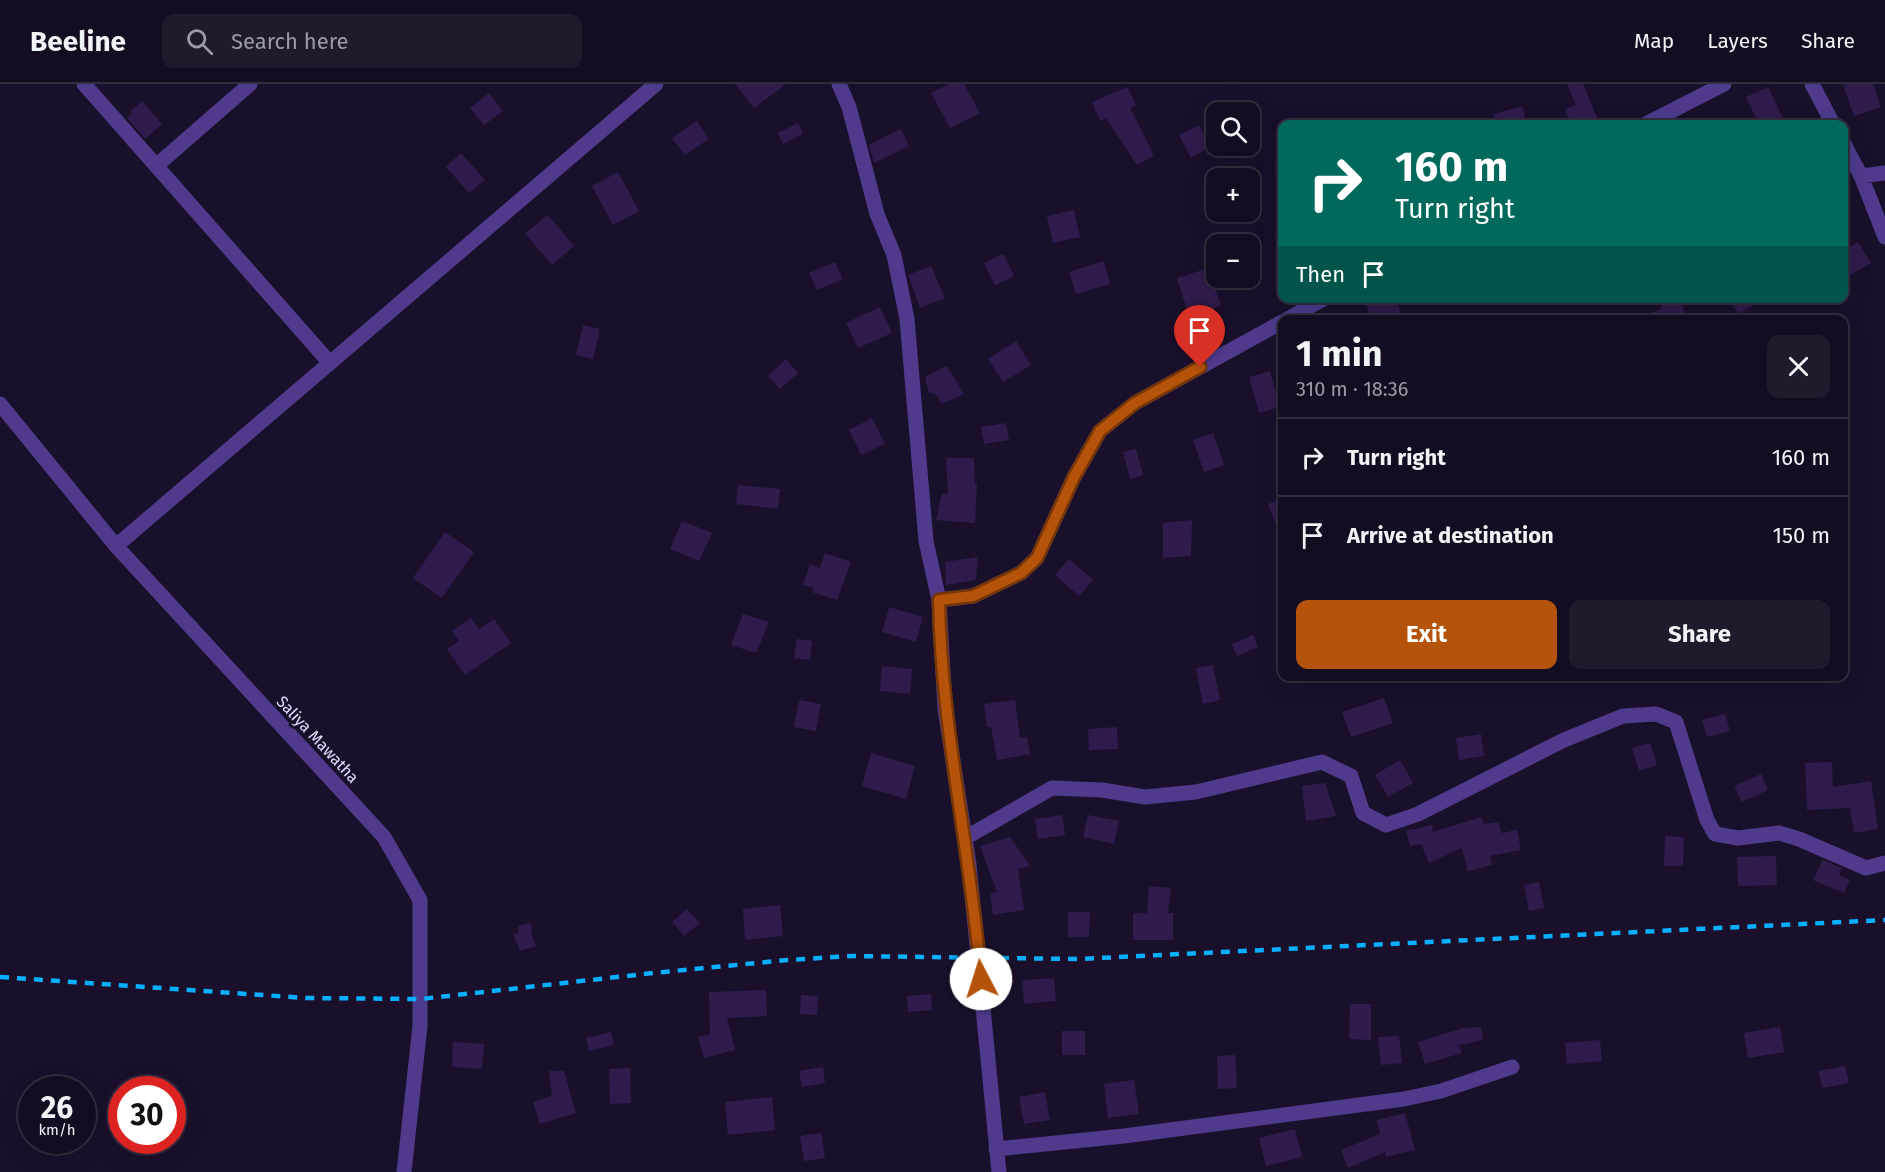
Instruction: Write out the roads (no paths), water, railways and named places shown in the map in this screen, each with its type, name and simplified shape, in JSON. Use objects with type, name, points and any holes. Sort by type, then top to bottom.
[{"type":"street","points":[[84,84],[330,363]]},
{"type":"street","points":[[156,166],[250,84]]},
{"type":"street","points":[[116,546],[656,84]]},
{"type":"street","points":[[839,84],[849,107],[877,214],[894,255],[907,319],[926,541],[939,600],[945,709],[965,838],[999,1172]]},
{"type":"street","points":[[1654,120],[1724,84]]},
{"type":"street","points":[[1812,84],[1831,120]]},
{"type":"street","points":[[1848,152],[1861,176],[1885,237]]},
{"type":"street","points":[[1861,176],[1885,172]]},
{"type":"street","points":[[1295,315],[1316,303]]},
{"type":"street","points":[[939,600],[973,596],[1021,573],[1037,558],[1074,477],[1100,431],[1135,403],[1278,324]]},
{"type":"street","name":"Saliya Mawatha","points":[[0,404],[116,546],[384,837],[420,900],[420,1026],[404,1172]]},
{"type":"street","points":[[965,838],[1052,788],[1101,790],[1145,797],[1196,792],[1322,762],[1351,776],[1363,813],[1386,825],[1418,814],[1564,740],[1623,716],[1656,714],[1676,722],[1707,820],[1715,834],[1738,838],[1779,833],[1799,839],[1866,868],[1885,863]]},
{"type":"street","points":[[996,1149],[1124,1136],[1404,1099],[1441,1091],[1512,1067]]},
{"type":"railway","points":[[0,977],[306,998],[421,999],[653,973],[852,956],[1078,959],[1885,920]]}]
